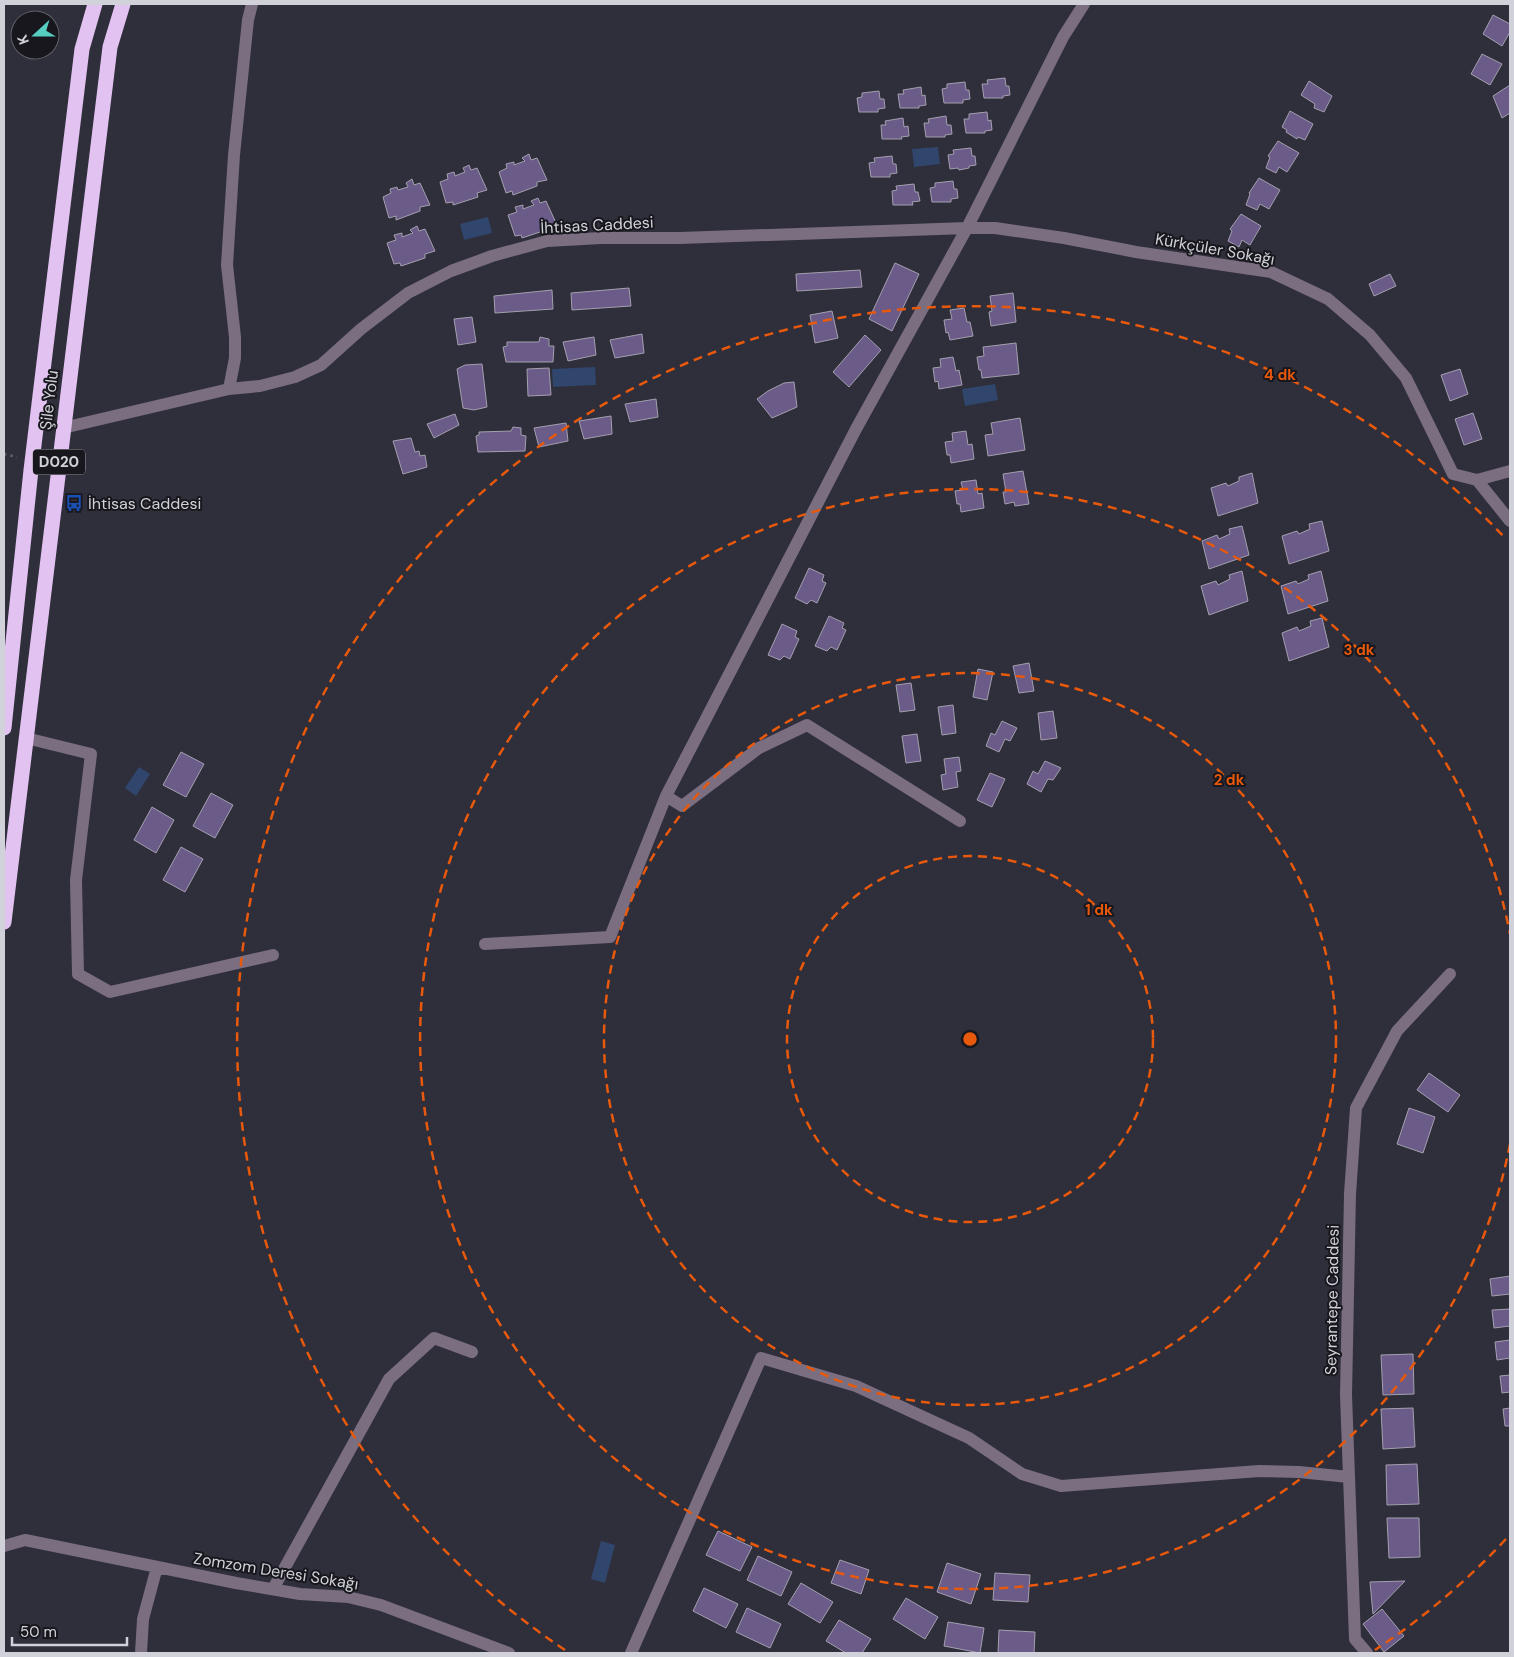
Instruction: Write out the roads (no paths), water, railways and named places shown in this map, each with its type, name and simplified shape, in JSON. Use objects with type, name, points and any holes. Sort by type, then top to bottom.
[{"type":"highway","name":"Şile Yolu","points":[[4,728],[32,461],[82,48],[95,4]]},
{"type":"highway","name":"Şile Yolu","points":[[4,922],[110,47],[123,4]]},
{"type":"street","points":[[229,389],[235,337],[226,265],[234,155],[248,20],[252,4]]},
{"type":"street","points":[[485,944],[610,937],[666,796],[856,428],[967,228],[1063,37],[1084,4]]},
{"type":"street","name":"İhtisas Caddesi","points":[[63,428],[229,389],[269,384],[294,377],[321,365],[361,329],[408,294],[451,271],[492,256],[547,241],[967,228]]},
{"type":"street","name":"Kürkçüler Sokağı","points":[[967,228],[994,228],[1064,238],[1136,252],[1271,272],[1328,300],[1370,335],[1406,378],[1453,474],[1477,480],[1510,471]]},
{"type":"street","points":[[1477,480],[1510,521]]},
{"type":"street","points":[[666,796],[682,806],[759,748],[807,725],[960,821]]},
{"type":"street","points":[[26,738],[91,754],[76,880],[78,974],[110,992],[273,955]]},
{"type":"street","name":"Seyrantepe Caddesi","points":[[1367,1653],[1355,1639],[1346,1395],[1350,1203],[1356,1108],[1397,1031],[1450,974]]},
{"type":"street","points":[[273,1590],[389,1380],[434,1338],[472,1352]]},
{"type":"street","points":[[631,1653],[761,1358],[856,1386],[969,1438],[1022,1474],[1061,1486],[1259,1471],[1299,1472],[1349,1477]]},
{"type":"street","name":"Zomzom Deresi Sokağı","points":[[4,1546],[25,1540],[273,1590],[348,1597],[381,1605],[509,1653]]},
{"type":"street","points":[[140,1653],[143,1619],[157,1567]]},
{"type":"water","points":[[938,147],[940,164],[914,167],[912,149]]},
{"type":"water","points":[[488,217],[492,233],[464,240],[460,224]]},
{"type":"water","points":[[595,367],[596,385],[553,387],[552,369]]},
{"type":"water","points":[[995,384],[998,400],[965,406],[962,389]]},
{"type":"water","points":[[139,767],[150,774],[136,796],[125,788]]},
{"type":"water","points":[[601,1541],[615,1545],[605,1583],[591,1579]]},
{"type":"place","name":"İhtisas Caddesi","points":[[74,503]]}]
